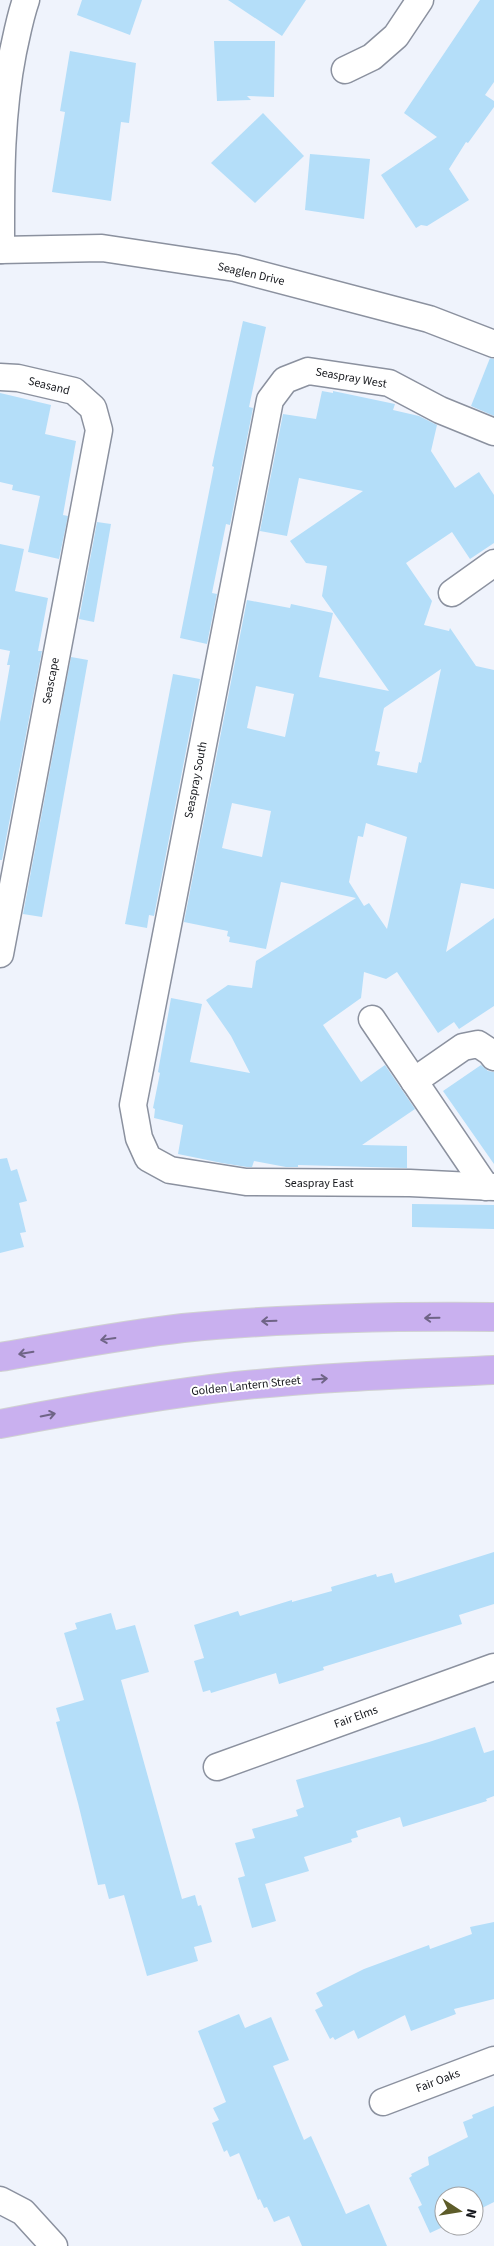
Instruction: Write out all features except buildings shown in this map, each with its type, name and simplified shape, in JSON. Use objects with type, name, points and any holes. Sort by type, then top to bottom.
[{"type":"main road","points":[[0,1357],[181,1328],[259,1321],[494,1317]]},
{"type":"main road","name":"Golden Lantern Street","points":[[0,1424],[146,1397],[237,1386],[324,1379],[494,1370]]},
{"type":"street","points":[[0,250],[2,142],[7,82],[21,14],[26,0]]},
{"type":"street","points":[[345,70],[372,57],[396,36],[420,0]]},
{"type":"street","name":"Seaglen Drive","points":[[0,250],[102,248],[235,268],[429,319],[494,344]]},
{"type":"street","name":"Seaspray West","points":[[270,400],[285,380],[308,371],[389,383],[440,410],[494,432]]},
{"type":"street","name":"Seasand","points":[[0,377],[18,378],[74,391],[93,408]]},
{"type":"street","name":"Seaspray South","points":[[148,1158],[139,1138],[134,1105],[270,400]]},
{"type":"street","name":"Seascape","points":[[0,954],[98,430],[93,408]]},
{"type":"street","points":[[452,593],[494,563]]},
{"type":"street","points":[[372,1019],[490,1187]]},
{"type":"street","points":[[414,1081],[464,1047],[478,1044],[494,1057]]},
{"type":"street","name":"Seaspray East","points":[[148,1158],[170,1170],[246,1182],[410,1183],[490,1187]]},
{"type":"street","name":"Fair Elms","points":[[218,1767],[494,1667]]},
{"type":"street","name":"Fair Oaks","points":[[383,2102],[494,2060]]},
{"type":"street","points":[[0,2200],[22,2212],[54,2246]]}]
